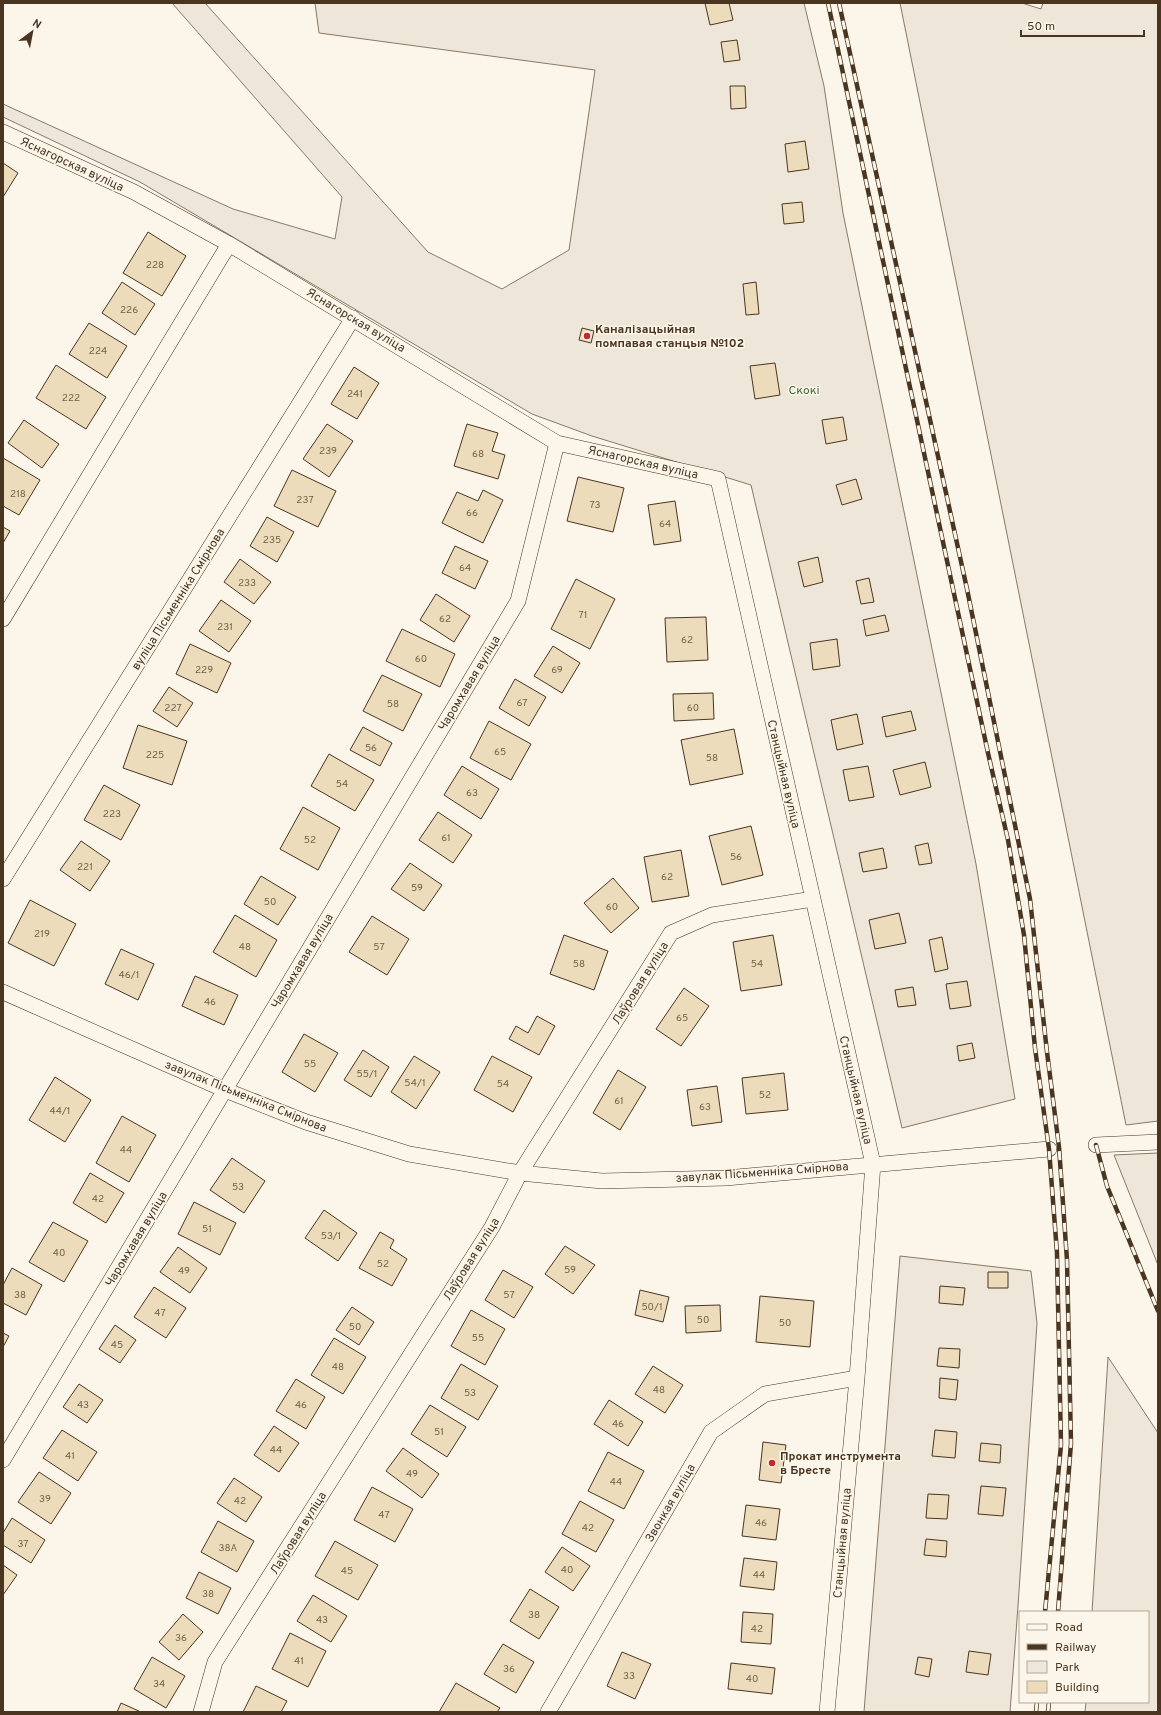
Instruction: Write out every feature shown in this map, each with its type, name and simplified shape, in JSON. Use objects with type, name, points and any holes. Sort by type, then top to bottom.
[{"type":"street","name":"Яснагорская вуліца","points":[[3,132],[134,192],[229,244],[557,443],[718,479]]},
{"type":"street","points":[[3,618],[229,244]]},
{"type":"street","name":"вуліца Пісьменніка Смірнова","points":[[3,879],[353,318]]},
{"type":"street","name":"Чаромхавая вуліца","points":[[3,1460],[518,601],[557,443]]},
{"type":"street","name":"Станцыйная вуліца","points":[[718,479],[873,1164],[857,1378],[827,1712]]},
{"type":"street","name":"Лаўровая вуліца","points":[[200,1712],[215,1662],[492,1227],[520,1173],[671,934],[712,915],[813,899]]},
{"type":"street","name":"завулак Пісьменніка Смірнова","points":[[3,992],[225,1090],[306,1122],[409,1154],[520,1173],[602,1180],[726,1178],[1050,1149]]},
{"type":"street","points":[[1096,1145],[1158,1142]]},
{"type":"street","name":"Звонкая вуліца","points":[[548,1712],[711,1432],[765,1394],[857,1378]]},
{"type":"green space","name":"Скокі","points":[[172,3],[205,3],[428,252],[502,289],[569,250],[595,70],[319,33],[315,3],[804,3],[824,86],[843,213],[976,864],[1015,1099],[902,1128],[751,485],[592,436],[532,414],[140,182],[3,117],[3,104],[233,209],[335,239],[342,197]]},
{"type":"green space","points":[[900,3],[1022,3],[1041,9],[1043,3],[1158,3],[1158,1121],[1126,1125]]},
{"type":"green space","points":[[1158,1153],[1158,1265],[1114,1155]]},
{"type":"green space","points":[[900,1256],[1031,1271],[1037,1323],[1010,1712],[864,1712]]},
{"type":"green space","points":[[1108,1357],[1158,1433],[1158,1712],[1085,1712],[1086,1703],[1149,1703],[1149,1611],[1092,1611]]},
{"type":"building","points":[[705,3],[729,3],[733,20],[710,25]]},
{"type":"building","points":[[737,40],[740,60],[724,62],[721,42]]},
{"type":"building","points":[[730,86],[745,86],[746,108],[731,109]]},
{"type":"building","points":[[805,141],[809,169],[788,172],[785,144]]},
{"type":"building","points":[[3,163],[18,173],[3,197]]},
{"type":"building","points":[[802,202],[804,222],[784,224],[782,204]]},
{"type":"building","points":[[148,232],[186,256],[162,296],[123,273]]},
{"type":"building","points":[[122,282],[155,304],[135,335],[102,313]]},
{"type":"building","points":[[756,282],[759,314],[746,315],[743,284]]},
{"type":"building","points":[[89,323],[127,346],[107,378],[69,354]]},
{"type":"building","name":"Каналізацыйная помпавая станцыя №102","points":[[582,328],[594,331],[591,343],[579,340]]},
{"type":"building","points":[[775,363],[780,395],[755,399],[750,366]]},
{"type":"building","points":[[56,365],[106,397],[86,429],[36,398]]},
{"type":"building","points":[[354,367],[379,383],[357,419],[331,404]]},
{"type":"building","points":[[843,417],[847,440],[826,444],[822,420]]},
{"type":"building","points":[[24,420],[59,444],[42,468],[8,443]]},
{"type":"building","points":[[327,424],[353,441],[329,477],[303,459]]},
{"type":"building","points":[[467,424],[498,433],[492,451],[505,455],[498,479],[454,466]]},
{"type":"building","points":[[3,458],[40,480],[19,515],[3,506]]},
{"type":"building","points":[[292,470],[336,491],[318,527],[274,506]]},
{"type":"building","points":[[578,477],[624,488],[613,532],[567,521]]},
{"type":"building","points":[[856,479],[862,499],[842,505],[836,485]]},
{"type":"building","points":[[483,490],[503,500],[483,543],[442,523],[457,492],[478,501]]},
{"type":"building","points":[[675,501],[681,541],[654,545],[648,505]]},
{"type":"building","points":[[267,517],[294,532],[277,562],[250,546]]},
{"type":"building","points":[[3,527],[10,531],[3,543]]},
{"type":"building","points":[[455,546],[488,561],[475,589],[442,573]]},
{"type":"building","points":[[818,557],[823,582],[804,587],[798,562]]},
{"type":"building","points":[[240,559],[271,582],[254,604],[224,582]]},
{"type":"building","points":[[869,578],[874,602],[861,604],[856,581]]},
{"type":"building","points":[[576,579],[615,599],[590,649],[551,629]]},
{"type":"building","points":[[436,594],[470,616],[454,642],[420,620]]},
{"type":"building","points":[[221,600],[251,621],[229,652],[199,631]]},
{"type":"building","points":[[885,615],[889,631],[866,636],[863,620]]},
{"type":"building","points":[[706,617],[708,660],[667,662],[665,618]]},
{"type":"building","points":[[402,629],[455,654],[440,687],[386,661]]},
{"type":"building","points":[[837,639],[840,666],[813,670],[810,643]]},
{"type":"building","points":[[190,644],[231,663],[217,693],[176,674]]},
{"type":"building","points":[[553,646],[580,663],[562,693],[534,676]]},
{"type":"building","points":[[382,675],[422,694],[403,731],[363,711]]},
{"type":"building","points":[[515,679],[546,697],[529,726],[499,708]]},
{"type":"building","points":[[169,687],[193,703],[177,727],[153,711]]},
{"type":"building","points":[[713,693],[714,719],[674,721],[673,694]]},
{"type":"building","points":[[911,711],[916,730],[886,737],[882,717]]},
{"type":"building","points":[[857,714],[863,744],[837,750],[831,720]]},
{"type":"building","points":[[489,721],[531,744],[511,780],[470,758]]},
{"type":"building","points":[[138,725],[187,741],[172,785],[123,768]]},
{"type":"building","points":[[363,727],[392,743],[380,766],[350,750]]},
{"type":"building","points":[[734,729],[743,774],[690,785],[681,740]]},
{"type":"building","points":[[329,754],[374,780],[355,811],[311,786]]},
{"type":"building","points":[[925,762],[931,787],[900,795],[893,770]]},
{"type":"building","points":[[462,766],[499,789],[481,819],[444,795]]},
{"type":"building","points":[[868,766],[874,797],[849,801],[843,770]]},
{"type":"building","points":[[104,785],[140,805],[121,840],[84,820]]},
{"type":"building","points":[[303,807],[340,828],[318,870],[280,849]]},
{"type":"building","points":[[438,812],[472,835],[453,863],[419,840]]},
{"type":"building","points":[[751,826],[763,875],[722,885],[709,836]]},
{"type":"building","points":[[81,841],[110,861],[90,891],[60,870]]},
{"type":"building","points":[[928,843],[932,863],[919,865],[915,846]]},
{"type":"building","points":[[883,848],[887,868],[863,872],[859,853]]},
{"type":"building","points":[[681,850],[689,896],[652,902],[644,857]]},
{"type":"building","points":[[410,863],[442,885],[424,911],[391,889]]},
{"type":"building","points":[[261,876],[296,897],[278,925],[244,904]]},
{"type":"building","points":[[613,878],[639,908],[611,933],[584,903]]},
{"type":"building","points":[[30,900],[76,924],[54,966],[8,943]]},
{"type":"building","points":[[899,913],[906,943],[875,949],[869,920]]},
{"type":"building","points":[[235,915],[277,940],[256,977],[213,952]]},
{"type":"building","points":[[372,916],[409,939],[387,975],[349,952]]},
{"type":"building","points":[[564,935],[608,951],[594,990],[550,974]]},
{"type":"building","points":[[773,935],[782,985],[741,991],[733,942]]},
{"type":"building","points":[[942,937],[948,969],[935,972],[929,940]]},
{"type":"building","points":[[121,949],[154,964],[138,1000],[105,984]]},
{"type":"building","points":[[195,976],[238,995],[224,1025],[182,1006]]},
{"type":"building","points":[[967,981],[971,1006],[950,1009],[946,984]]},
{"type":"building","points":[[913,987],[916,1005],[898,1007],[895,990]]},
{"type":"building","points":[[684,988],[709,1006],[681,1046],[656,1029]]},
{"type":"building","points":[[537,1016],[555,1026],[539,1055],[509,1039],[516,1026],[528,1033]]},
{"type":"building","points":[[304,1034],[338,1053],[315,1092],[282,1072]]},
{"type":"building","points":[[972,1043],[975,1058],[959,1061],[957,1046]]},
{"type":"building","points":[[363,1050],[389,1067],[371,1097],[344,1080]]},
{"type":"building","points":[[414,1056],[440,1072],[416,1109],[391,1092]]},
{"type":"building","points":[[492,1056],[532,1077],[513,1112],[474,1090]]},
{"type":"building","points":[[618,1070],[646,1087],[620,1130],[593,1113]]},
{"type":"building","points":[[784,1073],[788,1110],[746,1114],[742,1078]]},
{"type":"building","points":[[55,1077],[91,1100],[65,1142],[29,1120]]},
{"type":"building","points":[[717,1086],[722,1122],[692,1126],[687,1090]]},
{"type":"building","points":[[122,1116],[156,1135],[129,1182],[96,1163]]},
{"type":"building","points":[[232,1158],[265,1181],[244,1213],[210,1190]]},
{"type":"building","points":[[90,1173],[124,1193],[106,1223],[73,1203]]},
{"type":"building","points":[[194,1202],[236,1223],[220,1255],[178,1234]]},
{"type":"building","points":[[324,1210],[357,1233],[338,1261],[305,1238]]},
{"type":"building","points":[[53,1222],[88,1241],[64,1282],[29,1262]]},
{"type":"building","points":[[380,1232],[394,1240],[390,1248],[407,1259],[392,1286],[359,1268]]},
{"type":"building","points":[[565,1246],[595,1265],[573,1294],[545,1274]]},
{"type":"building","points":[[178,1247],[207,1268],[190,1293],[160,1272]]},
{"type":"building","points":[[12,1268],[42,1285],[26,1315],[3,1303],[3,1285]]},
{"type":"building","points":[[503,1270],[533,1287],[514,1318],[485,1300]]},
{"type":"building","points":[[988,1272],[1008,1272],[1008,1288],[988,1288]]},
{"type":"building","points":[[940,1286],[965,1288],[963,1305],[939,1303]]},
{"type":"building","points":[[154,1287],[186,1308],[166,1338],[134,1317]]},
{"type":"building","points":[[640,1290],[669,1297],[663,1322],[635,1315]]},
{"type":"building","points":[[760,1296],[814,1301],[810,1347],[756,1342]]},
{"type":"building","points":[[720,1305],[721,1331],[686,1333],[685,1306]]},
{"type":"building","points":[[352,1307],[374,1322],[359,1345],[336,1330]]},
{"type":"building","points":[[471,1310],[505,1329],[485,1365],[451,1346]]},
{"type":"building","points":[[115,1325],[136,1340],[120,1363],[99,1349]]},
{"type":"building","points":[[3,1333],[9,1336],[3,1347]]},
{"type":"building","points":[[334,1338],[366,1357],[343,1394],[311,1375]]},
{"type":"building","points":[[939,1348],[960,1349],[959,1368],[937,1366]]},
{"type":"building","points":[[461,1364],[498,1386],[478,1420],[441,1398]]},
{"type":"building","points":[[653,1366],[683,1385],[665,1413],[635,1394]]},
{"type":"building","points":[[940,1378],[958,1380],[956,1400],[939,1398]]},
{"type":"building","points":[[296,1379],[325,1397],[306,1429],[276,1411]]},
{"type":"building","points":[[79,1384],[103,1400],[87,1423],[63,1407]]},
{"type":"building","points":[[609,1400],[643,1422],[628,1446],[594,1424]]},
{"type":"building","points":[[430,1405],[466,1427],[447,1457],[411,1434]]},
{"type":"building","points":[[274,1426],[299,1443],[279,1472],[254,1455]]},
{"type":"building","points":[[62,1430],[97,1452],[78,1481],[43,1458]]},
{"type":"building","points":[[935,1430],[957,1432],[955,1458],[932,1456]]},
{"type":"building","name":"Прокат инструмента в Бресте","points":[[763,1442],[786,1445],[781,1483],[759,1480]]},
{"type":"building","points":[[981,1443],[1001,1445],[1000,1463],[979,1461]]},
{"type":"building","points":[[403,1448],[439,1474],[422,1498],[386,1471]]},
{"type":"building","points":[[608,1452],[644,1471],[624,1509],[588,1491]]},
{"type":"building","points":[[39,1472],[71,1493],[51,1524],[18,1502]]},
{"type":"building","points":[[234,1478],[262,1497],[246,1522],[217,1503]]},
{"type":"building","points":[[981,1486],[1006,1488],[1003,1516],[978,1514]]},
{"type":"building","points":[[372,1487],[413,1509],[395,1542],[354,1520]]},
{"type":"building","points":[[928,1494],[949,1495],[947,1519],[926,1518]]},
{"type":"building","points":[[580,1501],[614,1520],[596,1552],[562,1534]]},
{"type":"building","points":[[746,1505],[780,1509],[776,1540],[742,1536]]},
{"type":"building","points":[[12,1518],[45,1540],[31,1563],[3,1545],[3,1533]]},
{"type":"building","points":[[218,1521],[254,1541],[237,1572],[201,1552]]},
{"type":"building","points":[[926,1539],[947,1541],[946,1557],[924,1555]]},
{"type":"building","points":[[335,1541],[378,1565],[358,1600],[315,1576]]},
{"type":"building","points":[[562,1547],[590,1566],[573,1591],[545,1572]]},
{"type":"building","points":[[744,1558],[777,1562],[774,1590],[740,1586]]},
{"type":"building","points":[[3,1565],[17,1575],[3,1595]]},
{"type":"building","points":[[199,1572],[231,1588],[218,1614],[186,1598]]},
{"type":"building","points":[[530,1589],[559,1607],[539,1639],[510,1621]]},
{"type":"building","points":[[313,1595],[347,1616],[331,1642],[297,1621]]},
{"type":"building","points":[[743,1612],[773,1614],[771,1644],[741,1642]]},
{"type":"building","points":[[183,1614],[203,1632],[179,1660],[159,1642]]},
{"type":"building","points":[[290,1633],[326,1651],[308,1687],[272,1669]]},
{"type":"building","points":[[503,1644],[534,1662],[516,1693],[484,1674]]},
{"type":"building","points":[[969,1651],[991,1654],[988,1675],[966,1672]]},
{"type":"building","points":[[622,1652],[651,1664],[635,1699],[607,1686]]},
{"type":"building","points":[[152,1657],[185,1676],[166,1708],[134,1689]]},
{"type":"building","points":[[918,1657],[932,1659],[929,1677],[915,1674]]},
{"type":"building","points":[[731,1663],[775,1668],[772,1694],[728,1689]]},
{"type":"building","points":[[456,1683],[500,1708],[497,1712],[439,1712]]},
{"type":"building","points":[[256,1686],[287,1701],[281,1712],[243,1712]]},
{"type":"building","points":[[121,1703],[141,1712],[117,1712]]},
{"type":"railway","points":[[828,3],[988,753],[1008,840],[1024,935],[1035,1048],[1049,1149],[1057,1253],[1061,1445],[1045,1611]]},
{"type":"railway","points":[[839,3],[967,589],[1030,899],[1059,1147],[1067,1260],[1071,1443],[1058,1611]]},
{"type":"railway","points":[[1096,1145],[1107,1186],[1158,1311]]},
{"type":"railway","points":[[1036,1712],[1037,1703]]},
{"type":"railway","points":[[1048,1712],[1049,1703]]},
{"type":"place","name":"Каналізацыйная помпавая станцыя №102","points":[[587,336]]},
{"type":"place","name":"Прокат инструмента в Бресте","points":[[772,1463]]}]
